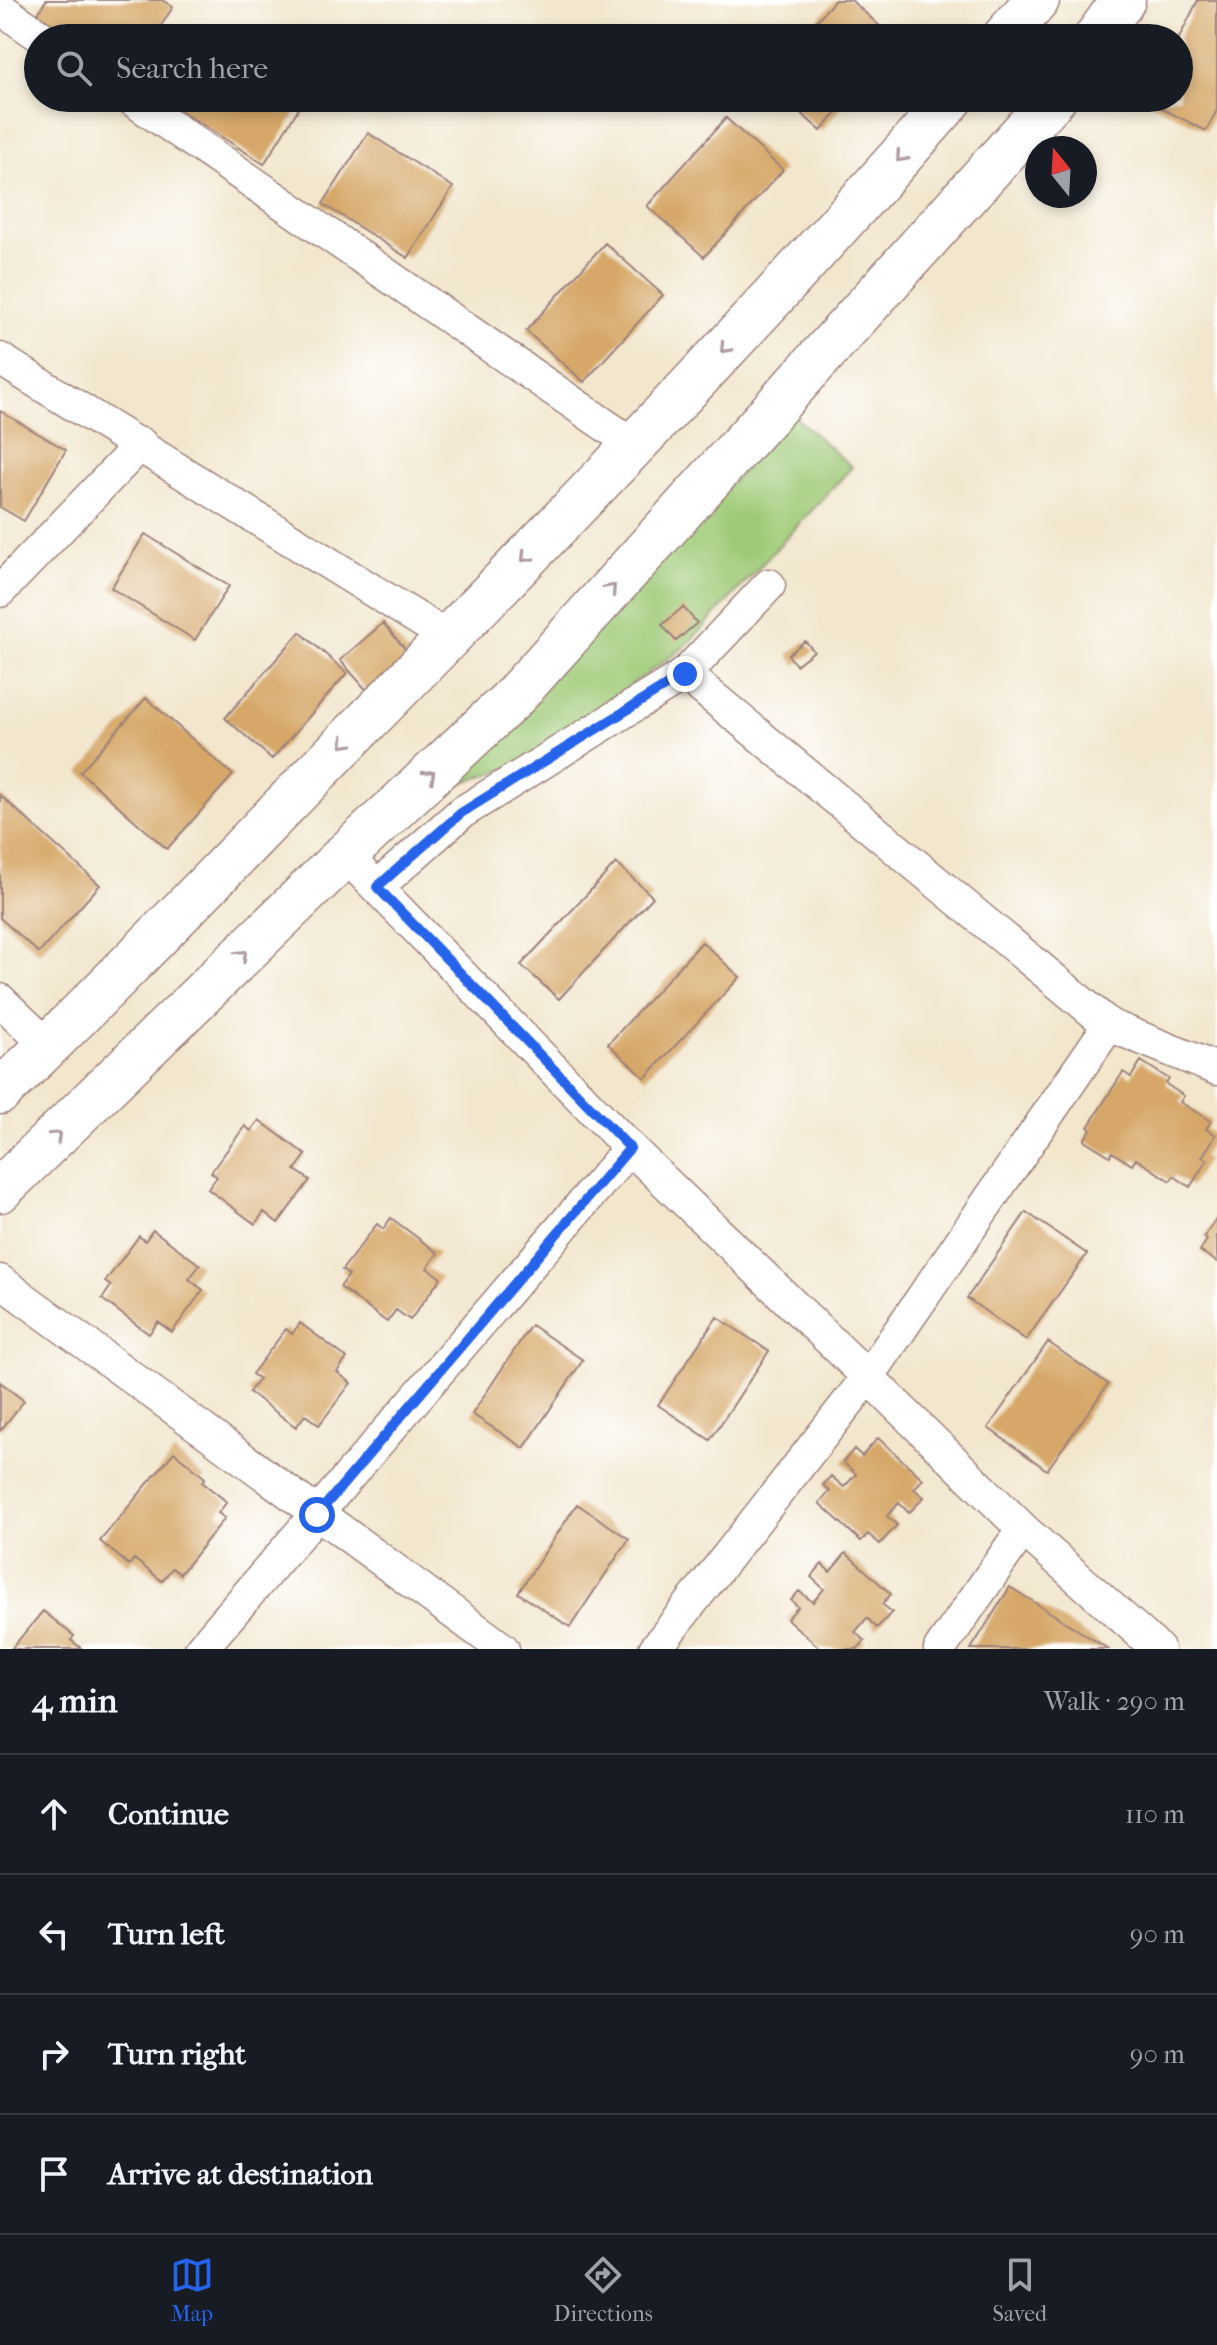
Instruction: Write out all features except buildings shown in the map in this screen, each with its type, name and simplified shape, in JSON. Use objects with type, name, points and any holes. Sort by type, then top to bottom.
[{"type":"main road","points":[[1016,24],[1037,0]]},
{"type":"main road","points":[[1106,24],[1123,0]]},
{"type":"main road","points":[[0,1092],[449,638],[833,234],[940,112]]},
{"type":"main road","points":[[0,1190],[345,855],[511,700],[1041,112]]},
{"type":"street","points":[[0,8],[24,25]]},
{"type":"street","points":[[150,112],[634,445]]},
{"type":"street","points":[[0,359],[449,638]]},
{"type":"street","points":[[0,591],[141,444]]},
{"type":"street","points":[[377,887],[461,813],[685,674],[769,585]]},
{"type":"street","points":[[685,674],[1109,1025],[1217,1069]]},
{"type":"street","points":[[345,855],[630,1148],[1023,1529],[1158,1649]]},
{"type":"street","points":[[0,1000],[48,1046]]},
{"type":"street","points":[[655,1649],[868,1377],[1109,1025]]},
{"type":"street","points":[[201,1649],[630,1148]]},
{"type":"street","points":[[0,1281],[503,1649]]},
{"type":"street","points":[[940,1649],[1023,1529]]},
{"type":"green space","points":[[794,416],[852,467],[687,645],[519,765],[449,787]]},
{"type":"route","points":[[317,1515],[630,1148],[377,887],[461,813],[685,674]]}]
